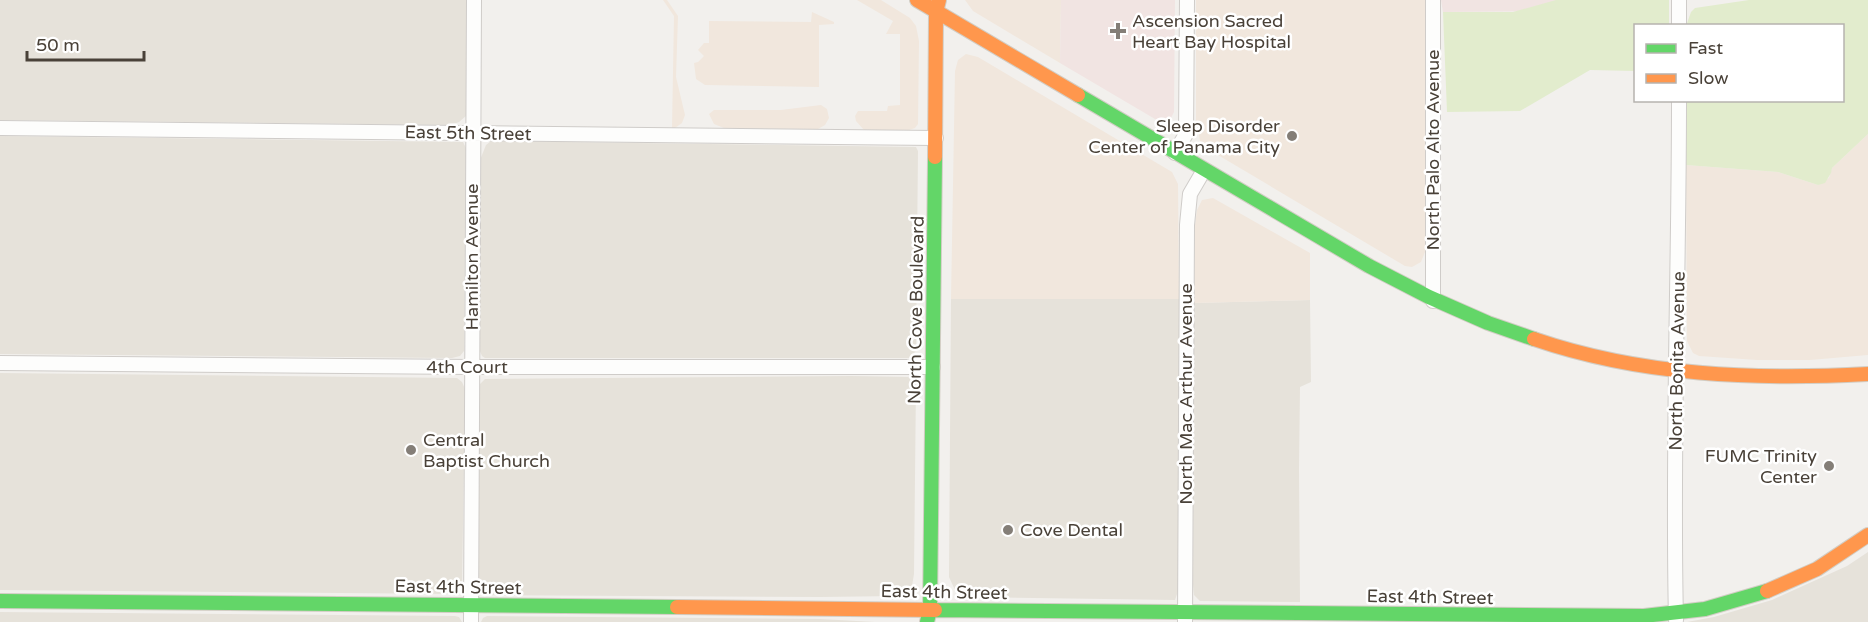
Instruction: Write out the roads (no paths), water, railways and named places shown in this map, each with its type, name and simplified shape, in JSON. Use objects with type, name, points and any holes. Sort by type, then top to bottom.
[{"type":"street","name":"Hamilton Avenue","points":[[471,622],[474,0]]},
{"type":"street","points":[[917,0],[936,4],[1175,153],[1369,266],[1433,301],[1508,332],[1603,359],[1676,372],[1770,379],[1826,378],[1868,374]]},
{"type":"street","points":[[1175,153],[1186,134],[1186,0]]},
{"type":"street","name":"North Palo Alto Avenue","points":[[1433,0],[1433,301]]},
{"type":"street","points":[[1679,0],[1679,24]]},
{"type":"street","name":"North Cove Boulevard","points":[[930,618],[936,4]]},
{"type":"street","name":"North Bonita Avenue","points":[[1676,618],[1679,102]]},
{"type":"street","name":"East 5th Street","points":[[0,128],[936,138]]},
{"type":"street","name":"North Mac Arthur Avenue","points":[[1185,617],[1187,225],[1190,194],[1204,170]]},
{"type":"street","name":"4th Court","points":[[0,363],[472,367],[933,367]]},
{"type":"street","name":"East 4th Street","points":[[0,601],[471,605],[930,618],[1676,618],[1770,592],[1820,567],[1868,535]]},
{"type":"place","name":"Ascension Sacred Heart Bay Hospital","points":[[1118,31]]},
{"type":"place","name":"Sleep Disorder Center of Panama City","points":[[1292,136]]},
{"type":"place","name":"Central Baptist Church","points":[[411,450]]},
{"type":"place","name":"FUMC Trinity Center","points":[[1829,466]]},
{"type":"place","name":"Cove Dental","points":[[1008,530]]}]
